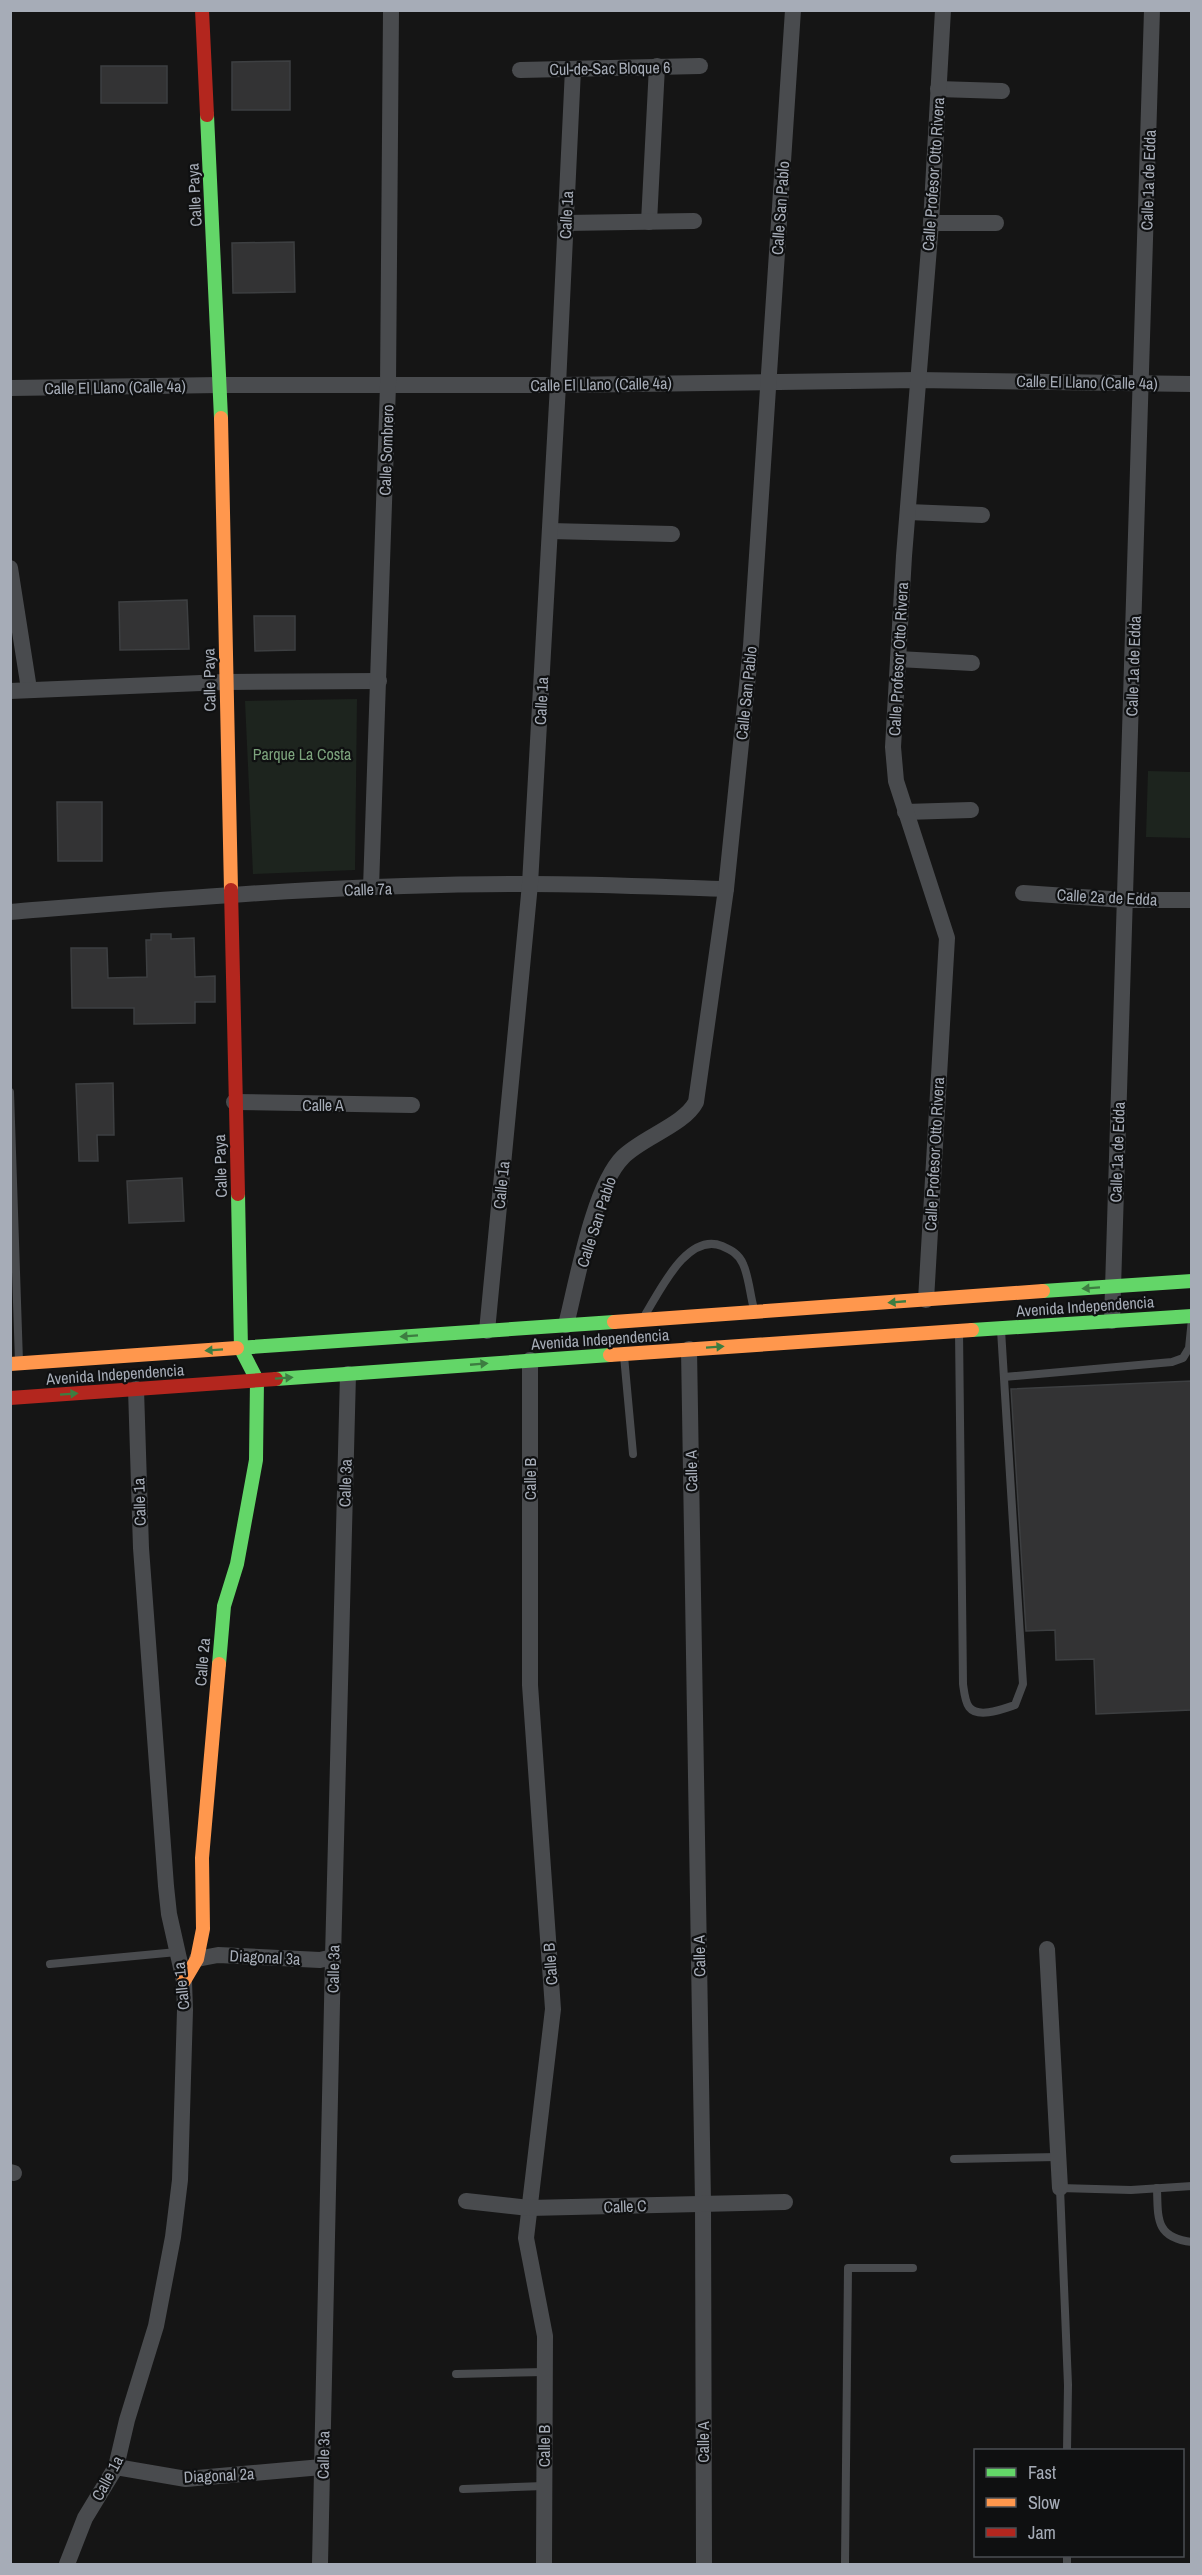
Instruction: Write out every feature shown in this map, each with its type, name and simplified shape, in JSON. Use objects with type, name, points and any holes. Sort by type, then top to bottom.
[{"type":"main road","name":"Calle Paya","points":[[202,10],[220,385],[241,1349]]},
{"type":"main road","name":"Avenida Independencia","points":[[15,1364],[566,1325],[642,1337],[689,1348],[825,1324],[926,1300],[1191,1281]]},
{"type":"main road","name":"Avenida Independencia","points":[[10,1398],[624,1354],[642,1337],[755,1313],[825,1324],[959,1331],[1191,1318]]},
{"type":"main road","name":"Calle 2a","points":[[184,1981],[197,1959],[202,1929],[202,1858],[224,1606],[237,1564],[255,1472],[259,1400],[257,1380],[241,1349]]},
{"type":"street","name":"Calle Sombrero","points":[[371,888],[380,681],[388,385],[391,10]]},
{"type":"street","name":"Calle San Pablo","points":[[566,1325],[594,1218],[613,1169],[624,1156],[688,1114],[696,1102],[726,889],[751,646],[793,10]]},
{"type":"street","name":"Calle Profesor Otto Rivera","points":[[926,1300],[947,943],[896,782],[894,764],[898,659],[917,380],[931,223],[943,10]]},
{"type":"street","name":"Calle 1a de Edda","points":[[1112,1321],[1152,10]]},
{"type":"street","points":[[649,222],[657,66]]},
{"type":"street","name":"Cul-de-Sac Bloque 6","points":[[520,70],[700,66]]},
{"type":"street","name":"Calle 1a","points":[[487,1331],[531,884],[573,69]]},
{"type":"street","points":[[938,89],[1002,91]]},
{"type":"street","points":[[565,223],[694,221]]},
{"type":"street","points":[[931,223],[996,223]]},
{"type":"street","name":"Calle El Llano (Calle 4a)","points":[[10,388],[220,385],[558,385],[917,380],[1191,384]]},
{"type":"street","points":[[908,512],[982,515]]},
{"type":"street","points":[[550,531],[672,534]]},
{"type":"street","points":[[10,568],[29,689]]},
{"type":"street","points":[[898,659],[972,663]]},
{"type":"street","points":[[10,691],[225,682],[380,681]]},
{"type":"street","points":[[905,812],[971,810]]},
{"type":"street","name":"Calle 7a","points":[[10,912],[232,895],[371,888],[531,884],[726,889]]},
{"type":"street","name":"Calle 2a de Edda","points":[[1023,893],[1125,900],[1191,900]]},
{"type":"street","name":"Calle A","points":[[234,1102],[412,1105]]},
{"type":"street","name":"Calle A","points":[[689,1348],[703,2204],[704,2565]]},
{"type":"street","name":"Calle B","points":[[530,1360],[530,1685],[554,2009],[526,2238],[545,2336],[544,2565]]},
{"type":"street","name":"Calle 3a","points":[[320,2565],[348,1374]]},
{"type":"street","name":"Calle 1a","points":[[67,2565],[85,2518],[116,2467],[156,2326],[173,2236],[180,2180],[184,1981],[169,1914],[166,1886],[141,1548],[136,1389]]},
{"type":"street","points":[[1047,1949],[1060,2188]]},
{"type":"street","name":"Diagonal 3a","points":[[197,1959],[218,1955],[320,1960],[333,1957]]},
{"type":"street","name":"Calle C","points":[[466,2201],[529,2208],[784,2202]]},
{"type":"street","name":"Diagonal 2a","points":[[116,2467],[186,2479],[322,2467]]},
{"type":"lane","points":[[10,1092],[15,1364]]},
{"type":"lane","points":[[642,1337],[682,1258],[698,1246],[717,1244],[733,1250],[742,1262],[755,1313]]},
{"type":"lane","points":[[1004,1377],[1172,1362],[1183,1358],[1189,1348],[1191,1318]]},
{"type":"lane","points":[[959,1331],[963,1684],[968,1706],[974,1712],[994,1712],[1015,1706],[1023,1684],[1001,1328]]},
{"type":"lane","points":[[624,1354],[633,1454]]},
{"type":"lane","points":[[50,1964],[177,1952]]},
{"type":"lane","points":[[954,2159],[1058,2157]]},
{"type":"lane","points":[[1067,2449],[1068,2385],[1060,2188],[1131,2190],[1191,2186]]},
{"type":"lane","points":[[1157,2188],[1158,2218],[1162,2229],[1174,2238],[1191,2242]]},
{"type":"lane","points":[[845,2565],[848,2268],[913,2268]]},
{"type":"lane","points":[[456,2374],[545,2372]]},
{"type":"lane","points":[[463,2489],[544,2486]]},
{"type":"green space","name":"Parque La Costa","points":[[357,699],[355,870],[253,874],[245,701]]},
{"type":"green space","points":[[1148,771],[1191,772],[1191,838],[1146,837]]},
{"type":"building","points":[[290,61],[290,110],[232,110],[232,62]]},
{"type":"building","points":[[101,66],[167,66],[167,103],[101,103]]},
{"type":"building","points":[[294,242],[295,292],[233,293],[232,243]]},
{"type":"building","points":[[187,600],[189,649],[120,650],[119,602]]},
{"type":"building","points":[[254,616],[295,616],[295,650],[255,651]]},
{"type":"building","points":[[57,802],[102,802],[102,861],[58,861]]},
{"type":"building","points":[[151,934],[171,934],[171,939],[194,938],[195,977],[215,976],[215,1002],[195,1002],[195,1023],[134,1024],[134,1008],[72,1008],[71,948],[107,948],[108,978],[147,977],[146,940],[151,940]]},
{"type":"building","points":[[113,1083],[114,1135],[97,1135],[98,1161],[79,1161],[76,1084]]},
{"type":"building","points":[[182,1178],[184,1221],[129,1223],[127,1181]]},
{"type":"building","points":[[1191,1381],[1191,1710],[1096,1714],[1094,1659],[1056,1660],[1055,1630],[1026,1631],[1011,1389]]},
{"type":"traffic: fast","points":[[207,115],[221,418]]},
{"type":"traffic: fast","points":[[219,1664],[224,1606],[237,1564],[256,1460],[257,1380],[241,1349],[238,1194]]},
{"type":"traffic: fast","points":[[1043,1291],[1192,1281]]},
{"type":"traffic: fast","points":[[972,1330],[1192,1316]]},
{"type":"traffic: fast","points":[[237,1348],[614,1322]]},
{"type":"traffic: fast","points":[[276,1379],[610,1355]]},
{"type":"traffic: slow","points":[[221,418],[231,890]]},
{"type":"traffic: slow","points":[[614,1322],[1043,1291]]},
{"type":"traffic: slow","points":[[610,1355],[972,1330]]},
{"type":"traffic: slow","points":[[10,1364],[237,1348]]},
{"type":"traffic: slow","points":[[184,1981],[197,1959],[203,1929],[202,1858],[219,1664]]},
{"type":"traffic: jam","points":[[202,10],[207,115]]},
{"type":"traffic: jam","points":[[231,890],[238,1194]]},
{"type":"traffic: jam","points":[[10,1398],[276,1379]]}]
